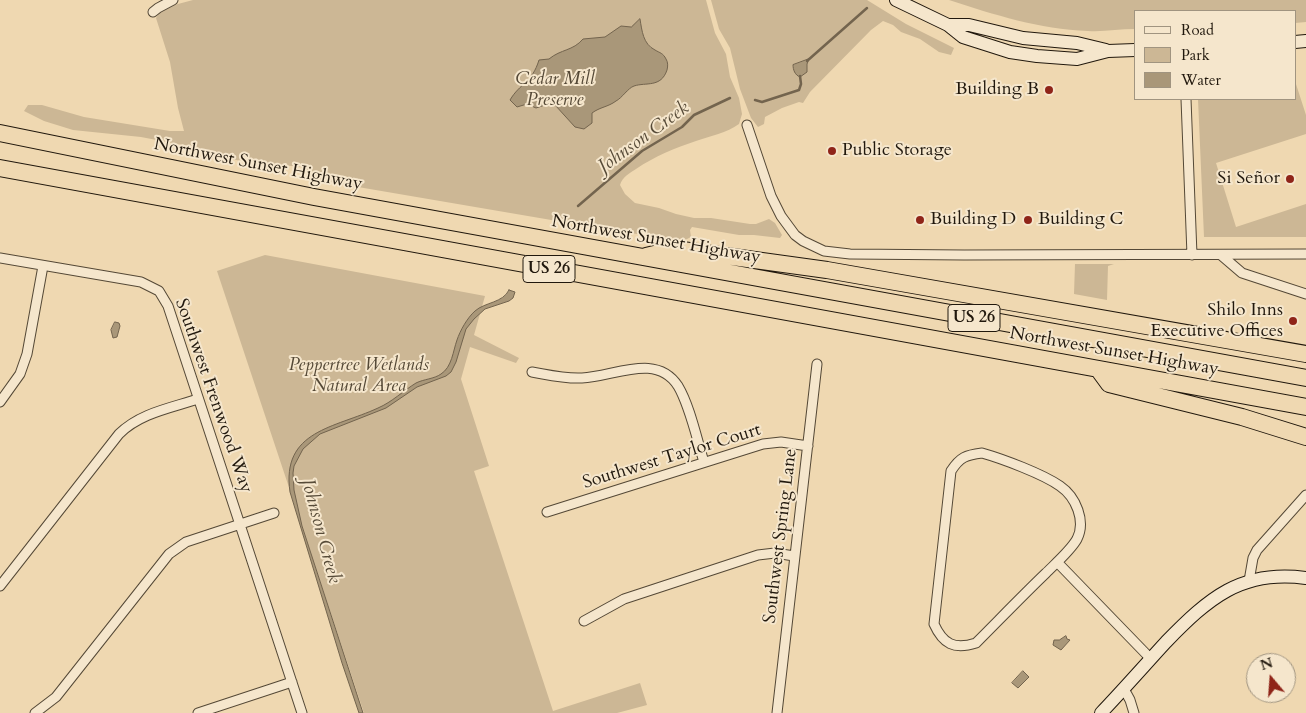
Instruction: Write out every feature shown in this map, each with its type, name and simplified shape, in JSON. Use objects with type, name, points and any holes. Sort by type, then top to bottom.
[{"type":"highway","name":"Northwest Sunset Highway","points":[[0,133],[314,197],[1306,378]]},
{"type":"highway","name":"Northwest Sunset Highway","points":[[0,168],[1306,407]]},
{"type":"highway","points":[[641,258],[675,249],[827,270],[1306,354]]},
{"type":"highway","points":[[1098,370],[1108,384],[1242,417],[1306,437]]},
{"type":"main road","points":[[896,0],[948,25],[963,38],[1010,52],[1077,59],[1108,51],[1134,50]]},
{"type":"main road","points":[[948,25],[969,25],[1022,38],[1077,43],[1108,51]]},
{"type":"main road","points":[[1010,52],[1022,38]]},
{"type":"main road","points":[[1100,713],[1203,606],[1232,588],[1249,581],[1288,576],[1306,578]]},
{"type":"street","points":[[153,12],[172,0]]},
{"type":"street","points":[[1186,100],[1192,255]]},
{"type":"street","points":[[747,125],[770,196],[780,216],[795,235],[824,251],[860,254],[1306,254]]},
{"type":"street","points":[[1221,255],[1242,273],[1306,294]]},
{"type":"street","name":"Southwest Frenwood Way","points":[[0,258],[141,282],[159,291],[168,306],[302,713]]},
{"type":"street","points":[[0,402],[20,374],[27,354],[43,266]]},
{"type":"street","name":"Southwest Spring Lane","points":[[777,713],[817,364]]},
{"type":"street","points":[[532,372],[566,378],[582,378],[605,376],[636,368],[657,369],[668,375],[681,392],[704,462]]},
{"type":"street","points":[[0,586],[128,425],[140,418],[198,399]]},
{"type":"street","name":"Southwest Taylor Court","points":[[547,512],[763,444],[781,442],[808,446]]},
{"type":"street","points":[[971,454],[988,455],[1061,486],[1074,501],[1080,514],[1080,527],[1076,540],[1057,562],[976,643],[964,647],[952,645],[940,637],[934,624],[951,471],[958,460],[971,454]]},
{"type":"street","points":[[1249,581],[1253,558],[1257,550],[1306,495]]},
{"type":"street","points":[[35,713],[56,697],[169,554],[186,542],[274,513]]},
{"type":"street","points":[[584,621],[624,599],[758,555],[775,553],[794,556]]},
{"type":"street","points":[[1057,562],[1151,659]]},
{"type":"street","points":[[198,713],[292,682]]},
{"type":"street","points":[[1124,689],[1134,713]]},
{"type":"green space","name":"Cedar Mill Preserve","points":[[193,0],[706,0],[715,33],[726,54],[730,77],[739,98],[742,114],[739,124],[724,132],[680,146],[658,156],[629,174],[622,180],[620,185],[625,194],[635,203],[694,218],[711,218],[750,224],[756,224],[769,219],[775,223],[782,235],[780,238],[739,235],[692,227],[690,230],[691,237],[685,240],[606,230],[577,222],[563,222],[317,180],[301,167],[236,160],[193,147],[141,137],[73,130],[44,121],[24,111],[28,105],[42,105],[84,117],[170,131],[184,131],[170,62],[156,18],[163,8]]},
{"type":"green space","points":[[711,0],[867,0],[906,24],[954,48],[951,55],[939,52],[920,39],[901,32],[893,25],[883,21],[871,30],[810,92],[803,103],[799,102],[782,108],[765,117],[764,124],[758,127],[751,118],[740,89],[730,48],[719,29]]},
{"type":"green space","points":[[949,0],[1306,0],[1306,22],[1296,23],[1296,10],[1134,10],[1134,29],[1088,31],[1052,27],[1000,16]]},
{"type":"green space","points":[[1296,84],[1306,115],[1306,134],[1216,163],[1236,227],[1306,204],[1306,237],[1204,237],[1198,100],[1296,100]]},
{"type":"green space","name":"Peppertree Wetlands Natural Area","points":[[265,255],[485,296],[474,335],[519,358],[516,363],[470,347],[461,379],[489,466],[474,471],[553,711],[640,683],[647,705],[617,713],[364,713],[217,271]]},
{"type":"green space","points":[[1075,264],[1114,264],[1108,266],[1107,300],[1074,294]]},
{"type":"water","points":[[640,19],[646,41],[651,47],[663,54],[667,60],[668,64],[664,76],[657,82],[632,87],[613,103],[595,111],[592,113],[592,123],[584,129],[575,127],[555,105],[545,105],[536,108],[527,104],[517,107],[510,100],[533,74],[539,60],[549,59],[575,46],[583,39],[605,37],[621,26],[631,27]]},
{"type":"water","points":[[809,59],[807,72],[800,77],[798,76],[793,69],[793,65]]},
{"type":"water","points":[[509,290],[515,292],[513,298],[485,309],[466,329],[451,372],[446,376],[417,387],[386,408],[320,434],[303,449],[294,466],[294,490],[302,526],[363,713],[359,713],[290,492],[289,471],[294,456],[303,443],[314,434],[378,408],[416,383],[435,377],[445,371],[450,363],[458,336],[469,317],[479,308],[503,298]]},
{"type":"water","points":[[115,322],[119,323],[120,326],[117,337],[113,338],[111,330]]},
{"type":"water","points":[[1066,636],[1070,640],[1061,650],[1053,645],[1054,640],[1059,640]]},
{"type":"water","points":[[1023,671],[1029,677],[1018,688],[1012,683]]},
{"type":"waterway","name":"Johnson Creek","points":[[807,61],[867,8]]},
{"type":"waterway","name":"Johnson Creek","points":[[755,100],[762,102],[799,90],[801,84],[800,76]]},
{"type":"waterway","name":"Johnson Creek","points":[[578,206],[642,151],[682,127],[694,115],[730,98]]},
{"type":"place","name":"Building B","points":[[1049,90]]},
{"type":"place","name":"Public Storage","points":[[832,151]]},
{"type":"place","name":"Si Señor","points":[[1290,179]]},
{"type":"place","name":"Building D","points":[[920,220]]},
{"type":"place","name":"Building C","points":[[1028,220]]},
{"type":"place","name":"Shilo Inns Executive Offices","points":[[1293,321]]}]
